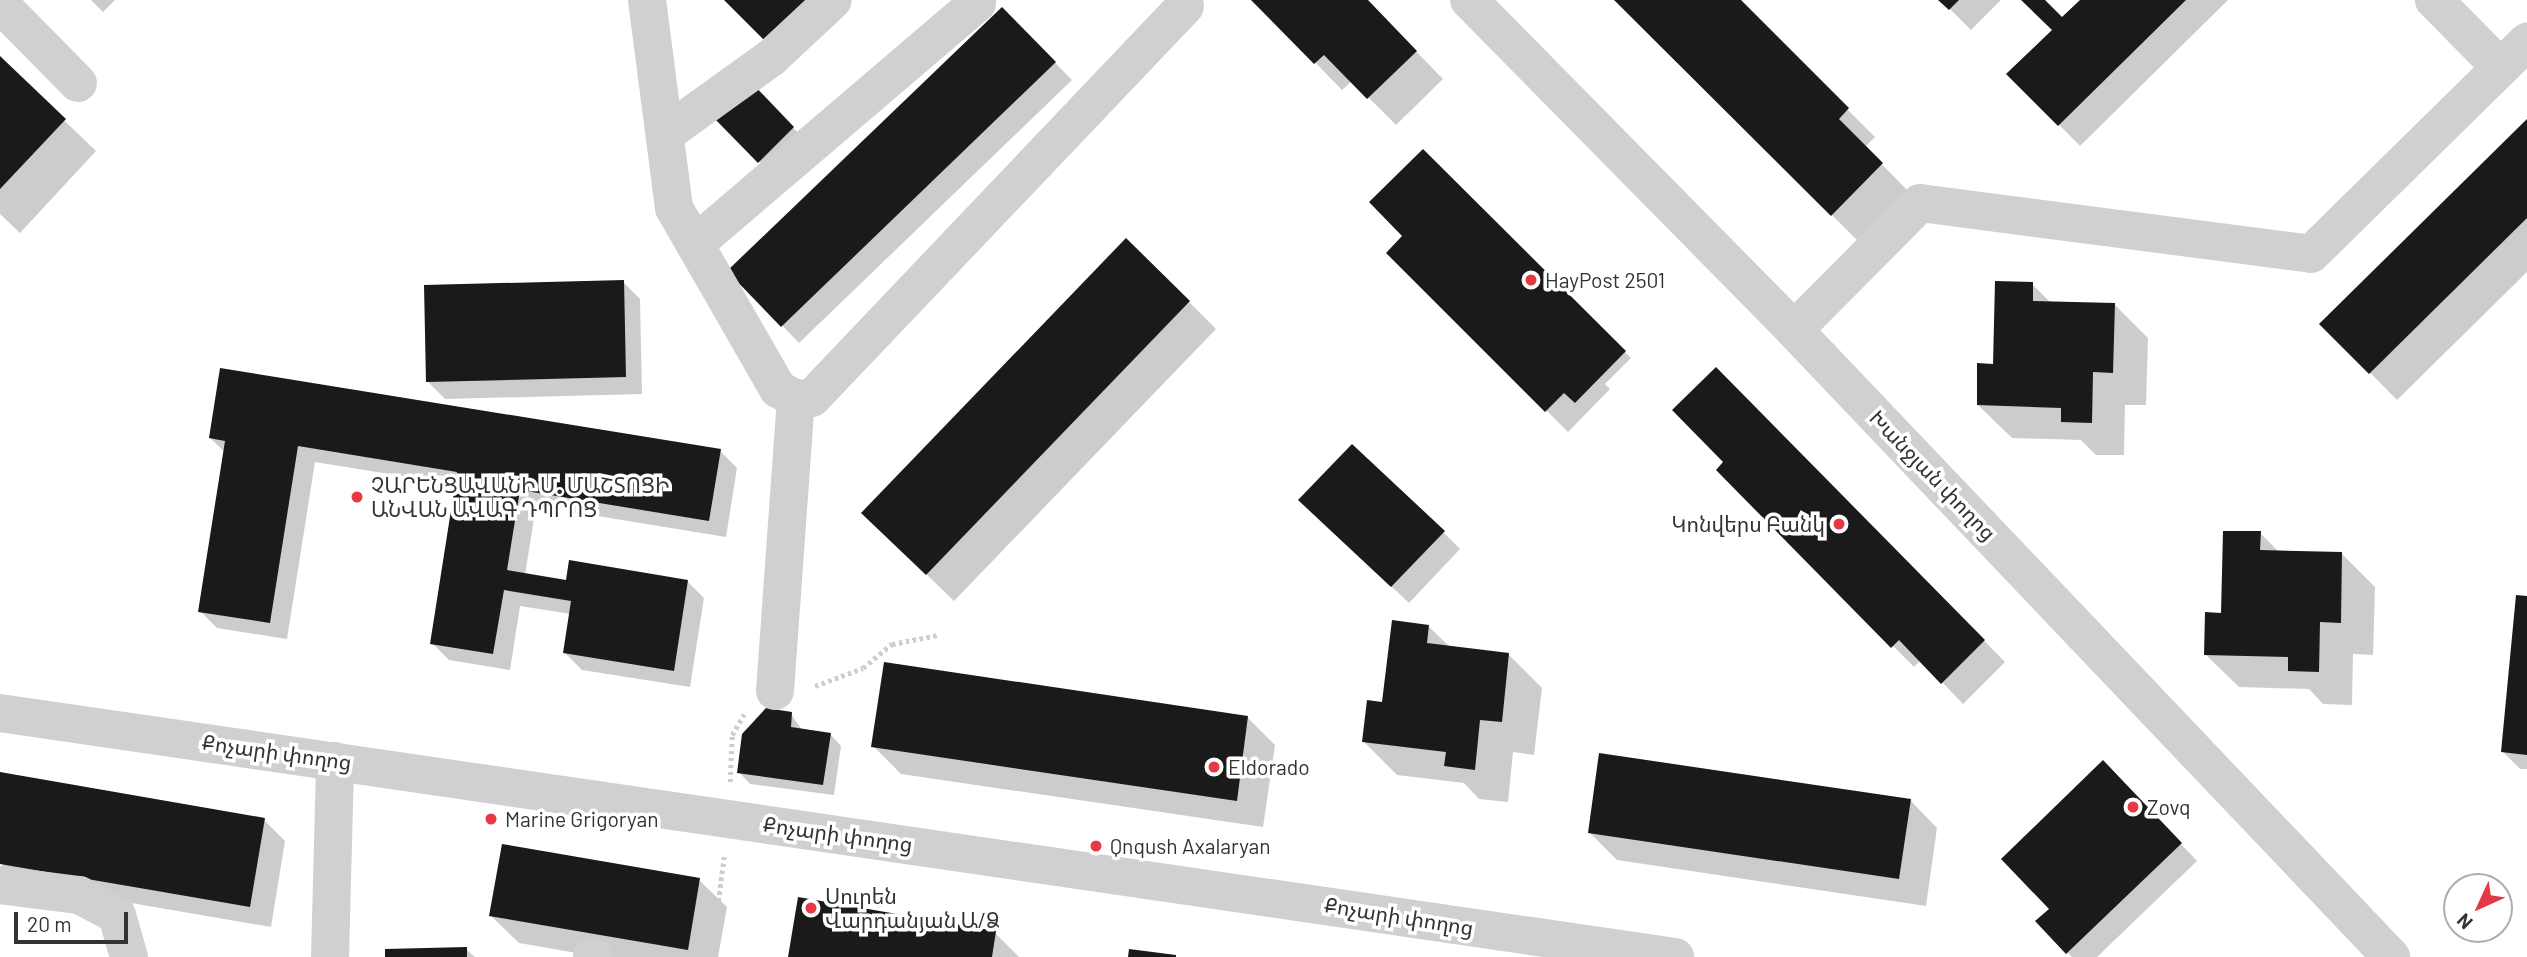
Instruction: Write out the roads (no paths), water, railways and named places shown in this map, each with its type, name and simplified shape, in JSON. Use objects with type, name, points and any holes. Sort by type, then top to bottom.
[{"type":"street","points":[[647,0],[674,208],[778,389],[796,399],[812,398],[1185,6]]},
{"type":"street","points":[[664,134],[772,57],[833,0]]},
{"type":"street","name":"Խանջյան փողոց","points":[[1469,0],[1794,330],[2391,957]]},
{"type":"street","points":[[1794,330],[1920,203],[2311,254],[2514,55],[2434,0]]},
{"type":"street","points":[[0,4],[78,83]]},
{"type":"street","points":[[695,244],[976,4]]},
{"type":"street","points":[[775,691],[796,399]]},
{"type":"street","name":"Քոչարի փողոց","points":[[0,713],[1675,957]]},
{"type":"street","points":[[330,957],[335,761]]},
{"type":"street","points":[[0,885],[79,895],[117,915],[129,957]]},
{"type":"place","name":"HayPost 2501","points":[[1531,280]]},
{"type":"place","name":"ՉԱՐԵՆՑԱՎԱՆԻ Մ. ՄԱՇՏՈՑԻ ԱՆՎԱՆ ԱՎԱԳ ԴՊՐՈՑ","points":[[357,497]]},
{"type":"place","name":"Կոնվերս Բանկ","points":[[1839,524]]},
{"type":"place","name":"Eldorado","points":[[1214,767]]},
{"type":"place","name":"Zovq","points":[[2133,807]]},
{"type":"place","name":"Marine Grigoryan","points":[[491,819]]},
{"type":"place","name":"Qnqush Axalaryan","points":[[1096,846]]},
{"type":"place","name":"Սուրեն Վարդանյան Ա/Ձ","points":[[811,908]]}]
